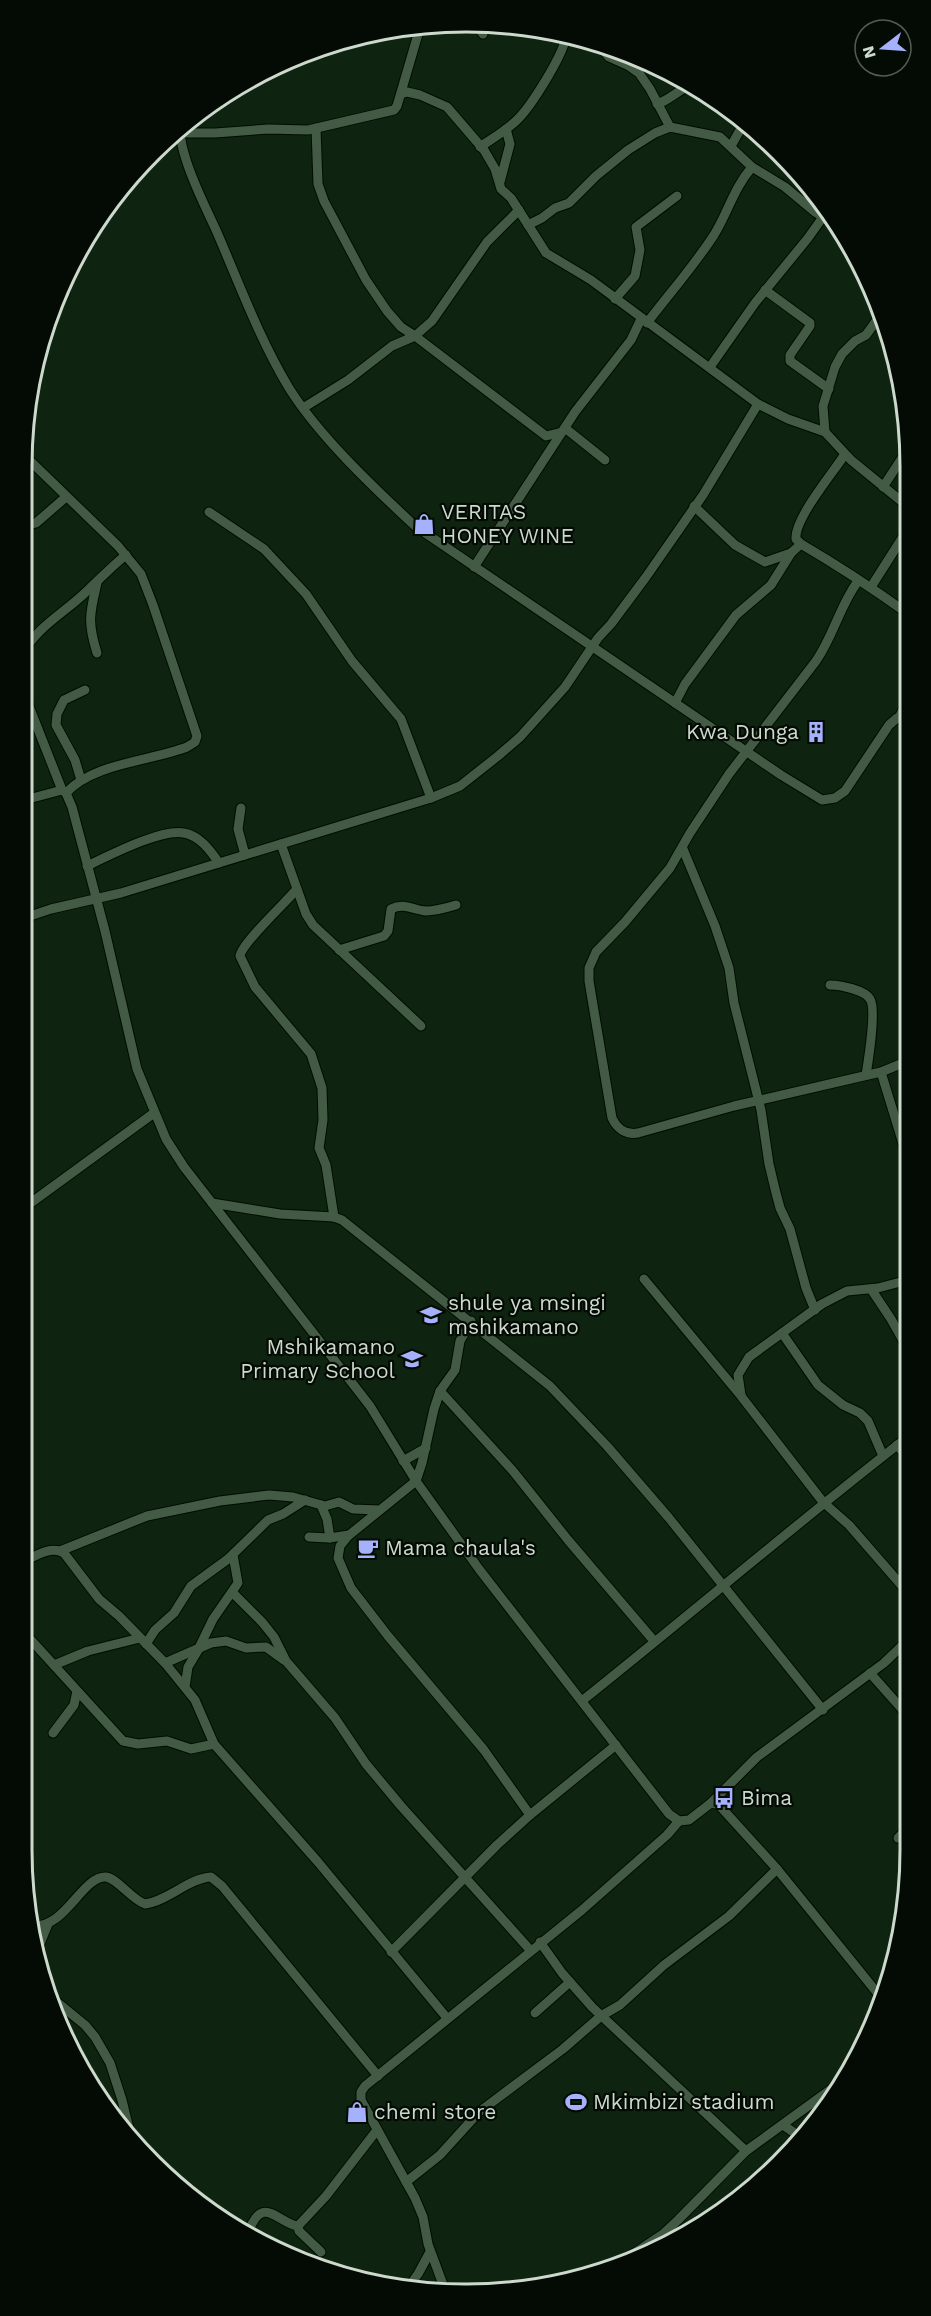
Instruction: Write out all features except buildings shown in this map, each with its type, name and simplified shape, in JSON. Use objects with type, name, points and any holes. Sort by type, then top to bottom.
[{"type":"street","points":[[189,131],[215,134],[268,129],[316,128],[394,110],[398,106],[419,34]]},
{"type":"street","points":[[480,147],[523,114],[537,94],[564,43]]},
{"type":"street","points":[[608,56],[639,73],[670,128]]},
{"type":"street","points":[[657,104],[665,101],[680,89]]},
{"type":"street","points":[[401,94],[407,92],[420,95],[447,107],[495,169],[500,184],[546,253],[591,280],[758,404],[788,419],[825,432],[845,454],[900,501]]},
{"type":"street","points":[[316,128],[318,184],[324,201],[366,280],[387,311],[401,327],[546,436],[551,451]]},
{"type":"street","points":[[528,225],[555,208],[569,203],[596,176],[628,150],[655,133],[670,128],[720,137],[753,167],[815,208]]},
{"type":"street","points":[[500,184],[510,144],[506,129]]},
{"type":"street","points":[[731,146],[740,129]]},
{"type":"street","points":[[182,136],[201,196],[251,314],[278,368],[303,408],[389,502],[415,526],[822,800],[835,798],[844,791],[889,725],[900,716]]},
{"type":"street","points":[[474,567],[564,430],[644,321],[705,248],[725,216],[732,195],[753,167]]},
{"type":"street","points":[[615,299],[634,276],[640,250],[636,227],[677,196]]},
{"type":"street","points":[[303,408],[348,380],[392,346],[415,336],[432,321],[487,242],[519,210]]},
{"type":"street","points":[[710,367],[765,290],[808,238],[818,213]]},
{"type":"street","points":[[765,290],[810,323],[789,361],[829,389]]},
{"type":"street","points":[[825,432],[823,406],[839,358],[855,341],[866,335],[875,323]]},
{"type":"street","points":[[32,915],[96,900],[219,863],[431,798],[460,786],[520,737],[565,687],[592,647],[646,577],[733,447],[758,404]]},
{"type":"street","points":[[546,436],[564,430]]},
{"type":"street","points":[[564,430],[604,460]]},
{"type":"street","points":[[845,454],[812,503],[795,536],[801,544],[858,581],[871,586],[900,608]]},
{"type":"street","points":[[883,487],[900,461]]},
{"type":"street","points":[[32,463],[126,555],[141,574],[196,731],[196,739],[182,750],[108,769],[81,780],[64,791],[32,798]]},
{"type":"street","points":[[32,524],[66,497]]},
{"type":"street","points":[[693,506],[735,545],[765,562],[791,554]]},
{"type":"street","points":[[209,512],[264,549],[306,594],[352,661],[389,702],[401,719],[431,798]]},
{"type":"street","points":[[871,586],[900,541]]},
{"type":"street","points":[[675,703],[685,684],[736,615],[773,584],[791,554],[801,544]]},
{"type":"street","points":[[32,639],[126,555]]},
{"type":"street","points":[[97,652],[91,632],[90,611],[99,578]]},
{"type":"street","points":[[858,581],[843,602],[829,642],[816,661],[712,799],[670,868],[644,901],[596,952],[589,968],[594,1020],[612,1118],[621,1131],[632,1134],[866,1076],[900,1064]]},
{"type":"street","points":[[81,780],[75,760],[56,725],[57,714],[64,700],[85,690]]},
{"type":"street","points":[[32,713],[72,807],[137,1069],[166,1139],[184,1167],[370,1406],[416,1481],[498,1594],[583,1700],[669,1814],[679,1821],[689,1820],[711,1803],[757,1757],[823,1710],[900,1647]]},
{"type":"street","points":[[241,808],[238,829],[245,855]]},
{"type":"street","points":[[87,866],[141,841],[175,832],[187,833],[203,843],[219,863]]},
{"type":"street","points":[[281,844],[309,920],[421,1026]]},
{"type":"street","points":[[683,849],[715,926],[729,968],[734,1003],[758,1101],[775,1189],[815,1310]]},
{"type":"street","points":[[297,889],[243,946],[240,956],[249,979],[311,1054],[315,1063],[323,1094],[323,1120],[319,1148],[326,1165],[334,1217]]},
{"type":"street","points":[[339,950],[384,936],[388,931],[391,909],[396,906],[410,906],[424,911],[456,905]]},
{"type":"street","points":[[830,985],[848,987],[868,996],[872,1001],[866,1076]]},
{"type":"street","points":[[881,1072],[900,1134]]},
{"type":"street","points":[[32,1202],[154,1113]]},
{"type":"street","points":[[212,1203],[280,1214],[334,1217],[342,1220],[408,1275],[471,1321],[550,1386],[641,1484],[823,1710]]},
{"type":"street","points":[[644,1280],[741,1396],[823,1502],[849,1526],[900,1584]]},
{"type":"street","points":[[741,1396],[738,1375],[749,1357],[822,1304],[847,1291],[871,1289],[900,1282]]},
{"type":"street","points":[[871,1289],[900,1335]]},
{"type":"street","points":[[471,1321],[460,1341],[455,1370],[440,1391],[432,1413],[426,1448],[416,1481],[349,1535],[340,1546],[338,1558],[351,1588],[388,1636],[484,1750],[530,1815]]},
{"type":"street","points":[[782,1334],[818,1385],[843,1405],[861,1413],[868,1421],[883,1456]]},
{"type":"street","points":[[440,1391],[507,1463],[556,1526],[654,1641]]},
{"type":"street","points":[[583,1700],[823,1502],[900,1443]]},
{"type":"street","points":[[897,1445],[900,1448]]},
{"type":"street","points":[[403,1461],[426,1448]]},
{"type":"street","points":[[32,1558],[44,1552],[60,1551],[147,1516],[220,1501],[269,1495],[305,1500],[321,1505],[339,1502],[353,1509],[379,1510]]},
{"type":"street","points":[[54,1665],[88,1651],[143,1641],[174,1613],[191,1586],[233,1555],[268,1520],[284,1514],[305,1500]]},
{"type":"street","points":[[321,1505],[327,1519],[330,1538]]},
{"type":"street","points":[[309,1537],[330,1538],[349,1535]]},
{"type":"street","points":[[60,1551],[99,1599],[165,1663],[185,1687],[199,1707],[214,1744],[318,1862],[447,2018]]},
{"type":"street","points":[[185,1687],[186,1670],[213,1620],[238,1584],[233,1555]]},
{"type":"street","points":[[232,1592],[274,1637],[286,1661]]},
{"type":"street","points":[[32,1641],[125,1743],[167,1741],[191,1749],[214,1744]]},
{"type":"street","points":[[165,1663],[182,1653],[211,1642],[226,1641],[246,1648],[262,1646],[286,1661],[335,1718],[366,1764],[401,1806],[531,1951]]},
{"type":"street","points":[[870,1673],[900,1707]]},
{"type":"street","points":[[53,1733],[74,1705],[77,1691]]},
{"type":"street","points":[[391,1952],[530,1815],[616,1744]]},
{"type":"street","points":[[711,1803],[719,1805],[777,1869],[876,1991]]},
{"type":"street","points":[[443,2284],[430,2252],[423,2217],[360,2095],[365,2086],[582,1910],[667,1835],[679,1821]]},
{"type":"street","points":[[406,2182],[440,2155],[479,2112],[563,2049],[601,2016],[620,2005],[664,1965],[729,1916],[777,1869]]},
{"type":"street","points":[[41,1941],[48,1924],[93,1883],[103,1878],[112,1879],[130,1895],[145,1904],[211,1877],[222,1886],[378,2076]]},
{"type":"street","points":[[38,1925],[48,1924]]},
{"type":"street","points":[[540,1942],[570,1982],[601,2016],[746,2151]]},
{"type":"street","points":[[535,2013],[570,1982]]},
{"type":"street","points":[[60,2004],[95,2037],[117,2080],[128,2123]]},
{"type":"street","points":[[653,2242],[746,2151],[824,2094]]},
{"type":"street","points":[[783,2125],[795,2133]]},
{"type":"street","points":[[298,2226],[332,2188],[377,2130]]},
{"type":"street","points":[[252,2228],[256,2219],[263,2214],[276,2215],[298,2226]]},
{"type":"street","points":[[298,2226],[299,2231],[321,2252]]},
{"type":"street","points":[[413,2281],[430,2252]]},
{"type":"place","name":"VERITAS HONEY WINE","points":[[424,524]]},
{"type":"place","name":"Kwa Dunga","points":[[816,732]]},
{"type":"place","name":"shule ya msingi mshikamano","points":[[431,1315]]},
{"type":"place","name":"Mshikamano Primary School","points":[[412,1359]]},
{"type":"place","name":"Mama chaula's","points":[[368,1548]]},
{"type":"place","name":"Bima","points":[[724,1798]]},
{"type":"place","name":"Mkimbizi stadium","points":[[576,2102]]},
{"type":"place","name":"chemi store","points":[[357,2112]]}]
